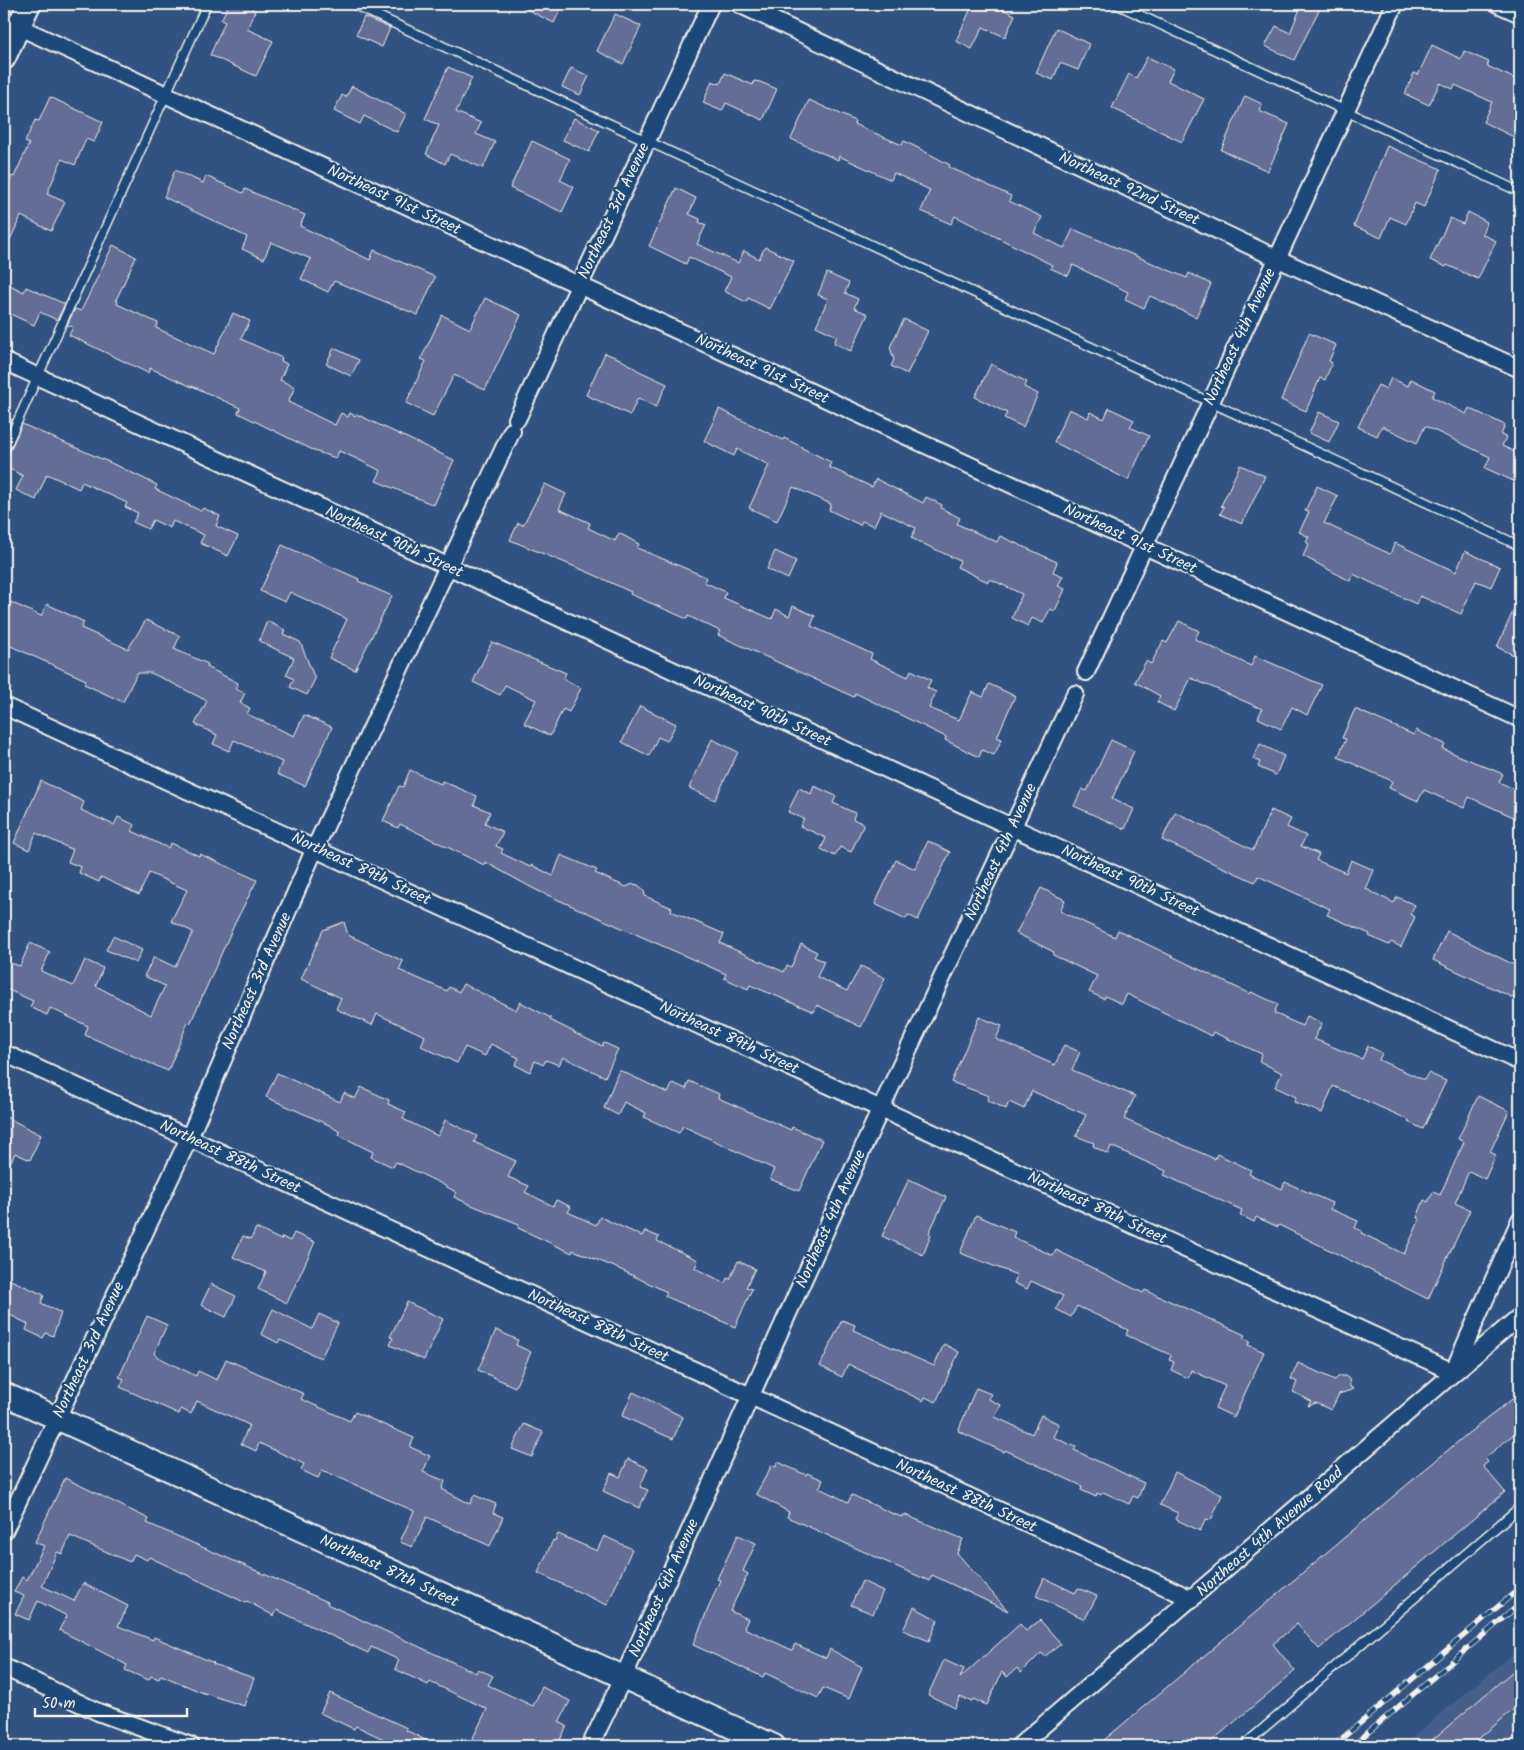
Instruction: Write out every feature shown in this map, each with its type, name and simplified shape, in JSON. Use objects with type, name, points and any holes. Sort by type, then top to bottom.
[{"type":"street","points":[[4,58],[11,24],[29,4]]},
{"type":"street","name":"Northeast 3rd Avenue","points":[[4,1531],[188,1138],[315,848],[711,4]]},
{"type":"street","name":"Northeast 92nd Street","points":[[740,4],[1276,258],[1520,369]]},
{"type":"street","name":"Northeast 4th Avenue","points":[[1086,672],[1395,4]]},
{"type":"street","points":[[1498,4],[1520,14]]},
{"type":"street","name":"Northeast 91st Street","points":[[11,24],[1520,719]]},
{"type":"street","name":"Northeast 90th Street","points":[[4,362],[1013,826],[1520,1062]]},
{"type":"street","name":"Northeast 4th Avenue","points":[[590,1746],[623,1678],[881,1108],[1075,694]]},
{"type":"street","name":"Northeast 89th Street","points":[[4,706],[1453,1372]]},
{"type":"street","name":"Northeast 88th Street","points":[[4,1053],[1192,1599]]},
{"type":"street","points":[[1453,1372],[1520,1220]]},
{"type":"street","name":"Northeast 4th Avenue Road","points":[[1019,1746],[1192,1599],[1453,1372],[1517,1324]]},
{"type":"street","name":"Northeast 87th Street","points":[[4,1394],[774,1746]]},
{"type":"street","points":[[4,1667],[98,1712],[191,1746]]},
{"type":"lane","points":[[4,451],[207,4]]},
{"type":"lane","points":[[352,4],[1520,546]]},
{"type":"lane","points":[[1116,4],[1520,192]]},
{"type":"lane","points":[[1243,1746],[1520,1507]]},
{"type":"shaded area","points":[[1520,1648],[1520,1746],[1402,1746]]},
{"type":"building","points":[[229,4],[254,4],[252,9],[255,11],[247,29],[273,41],[256,76],[210,55],[225,22],[221,20]]},
{"type":"building","points":[[516,4],[563,4],[554,23]]},
{"type":"building","points":[[973,4],[992,4],[1015,15],[1005,37],[983,27],[972,49],[956,41]]},
{"type":"building","points":[[1302,4],[1322,4],[1294,60],[1265,46],[1276,26],[1290,33]]},
{"type":"building","points":[[615,14],[641,26],[623,64],[597,51]]},
{"type":"building","points":[[364,17],[390,28],[382,47],[356,35]]},
{"type":"building","points":[[1056,28],[1089,44],[1078,70],[1060,63],[1053,80],[1036,73]]},
{"type":"building","points":[[1432,45],[1461,59],[1464,51],[1489,62],[1487,66],[1520,81],[1520,140],[1483,122],[1492,102],[1455,85],[1453,89],[1440,83],[1429,105],[1405,94],[1414,73],[1418,75]]},
{"type":"building","points":[[1147,57],[1174,69],[1168,81],[1204,99],[1182,142],[1112,108],[1129,74],[1136,78]]},
{"type":"building","points":[[448,67],[472,78],[456,112],[481,123],[476,134],[495,142],[483,168],[450,154],[445,164],[426,154],[439,125],[425,119]]},
{"type":"building","points":[[571,68],[589,76],[580,95],[562,87]]},
{"type":"building","points":[[725,73],[753,85],[754,81],[760,82],[777,89],[763,120],[726,103],[722,111],[703,103],[712,81],[720,84]]},
{"type":"building","points":[[352,86],[406,114],[397,132],[364,116],[360,124],[334,111],[342,95],[346,97]]},
{"type":"building","points":[[1245,96],[1262,104],[1259,111],[1289,124],[1268,171],[1221,150]]},
{"type":"building","points":[[50,97],[103,122],[94,142],[86,139],[75,165],[62,159],[47,194],[65,202],[51,231],[21,216],[4,253],[4,181],[9,183],[12,176],[14,177],[29,144],[25,142],[35,120],[39,121]]},
{"type":"building","points":[[809,100],[855,121],[854,124],[902,145],[904,141],[950,165],[949,167],[1011,196],[1009,201],[1042,217],[1034,233],[1064,248],[1073,229],[1187,278],[1189,273],[1211,284],[1196,317],[1150,296],[1144,308],[1125,299],[1128,292],[1073,265],[1068,276],[1050,268],[1052,265],[955,216],[951,224],[921,211],[930,190],[894,173],[891,180],[839,156],[838,160],[791,139]]},
{"type":"building","points":[[574,118],[599,130],[589,152],[563,140]]},
{"type":"building","points":[[532,141],[570,159],[560,180],[574,187],[562,212],[510,188]]},
{"type":"building","points":[[1387,146],[1441,169],[1424,207],[1415,203],[1406,224],[1390,217],[1381,238],[1354,226]]},
{"type":"building","points":[[175,170],[203,183],[206,176],[243,193],[245,189],[305,215],[300,226],[370,260],[374,250],[435,277],[418,315],[334,281],[328,292],[301,279],[311,259],[271,242],[264,259],[242,249],[247,237],[164,197]]},
{"type":"building","points":[[676,188],[696,198],[689,214],[700,219],[699,222],[706,225],[697,244],[738,263],[744,251],[759,259],[765,247],[794,261],[770,309],[748,298],[746,302],[724,291],[731,277],[689,257],[686,264],[649,246]]},
{"type":"building","points":[[1468,212],[1487,222],[1482,234],[1496,241],[1478,279],[1447,265],[1446,267],[1430,260],[1450,218],[1463,224]]},
{"type":"building","points":[[113,245],[136,257],[116,300],[118,301],[117,304],[158,323],[156,328],[214,354],[233,313],[250,321],[241,339],[282,358],[281,361],[287,364],[280,380],[295,387],[288,402],[335,425],[341,413],[348,417],[350,413],[355,416],[356,414],[454,460],[434,505],[376,481],[381,471],[355,458],[339,451],[336,458],[317,452],[238,413],[240,408],[150,368],[148,373],[69,335],[73,327],[67,325],[75,309],[81,311]]},
{"type":"building","points":[[827,273],[849,283],[845,293],[858,299],[854,308],[868,314],[851,351],[834,343],[837,336],[816,326],[828,299],[818,295]]},
{"type":"building","points":[[4,282],[24,292],[26,287],[65,304],[57,320],[40,312],[34,325],[4,311]]},
{"type":"building","points":[[485,298],[521,315],[485,390],[454,375],[433,416],[406,403],[426,361],[421,359],[442,315],[470,329]]},
{"type":"building","points":[[904,319],[928,331],[907,374],[891,366],[894,360],[890,347]]},
{"type":"building","points":[[1309,333],[1336,345],[1329,361],[1332,363],[1325,380],[1320,378],[1306,411],[1281,400]]},
{"type":"building","points":[[334,348],[359,360],[351,376],[326,364]]},
{"type":"building","points":[[605,353],[667,384],[656,407],[638,398],[630,415],[586,395]]},
{"type":"building","points":[[991,364],[1027,382],[1024,387],[1038,394],[1023,427],[1004,418],[1007,413],[975,397]]},
{"type":"building","points":[[1391,378],[1408,386],[1411,379],[1435,391],[1432,397],[1466,414],[1469,408],[1505,425],[1501,435],[1506,437],[1502,446],[1520,454],[1520,484],[1485,468],[1490,457],[1425,426],[1417,443],[1382,426],[1377,436],[1358,427],[1378,385],[1386,389]]},
{"type":"building","points":[[1109,408],[1134,420],[1130,427],[1149,436],[1128,480],[1054,442],[1069,409],[1088,418],[1090,412],[1104,419]]},
{"type":"building","points":[[719,409],[783,440],[784,438],[802,447],[831,462],[829,467],[872,487],[876,479],[923,503],[926,497],[942,505],[941,508],[960,518],[957,524],[997,542],[1000,536],[1057,562],[1053,572],[1063,576],[1058,586],[1065,589],[1055,611],[1050,609],[1043,623],[1032,618],[1028,626],[1012,618],[1022,594],[990,579],[988,582],[957,567],[960,561],[911,538],[916,528],[881,511],[874,526],[862,521],[860,525],[829,510],[831,504],[793,487],[777,521],[749,508],[769,465],[737,449],[734,456],[704,441]]},
{"type":"building","points":[[1319,412],[1339,421],[1329,442],[1309,433]]},
{"type":"building","points":[[4,416],[12,420],[4,438]]},
{"type":"building","points":[[22,424],[120,467],[157,485],[155,489],[201,511],[203,508],[220,516],[216,526],[238,536],[228,556],[200,543],[204,535],[173,521],[170,528],[153,520],[148,529],[133,522],[138,513],[125,507],[127,503],[82,482],[79,489],[47,474],[36,500],[16,490],[23,476],[4,466],[4,457],[9,453]]},
{"type":"building","points":[[1240,465],[1265,476],[1242,524],[1220,514],[1224,507],[1221,506]]},
{"type":"building","points":[[545,484],[566,494],[559,509],[590,523],[588,528],[615,541],[619,533],[639,544],[637,548],[706,577],[704,582],[726,592],[724,598],[772,619],[776,609],[789,616],[793,606],[815,616],[811,626],[872,654],[870,659],[908,677],[911,670],[931,680],[927,688],[936,692],[929,708],[959,720],[972,692],[983,697],[989,684],[1015,696],[997,737],[1002,739],[994,755],[982,750],[979,757],[945,740],[946,737],[855,693],[854,697],[718,635],[720,631],[688,616],[687,619],[630,594],[631,592],[590,573],[510,540],[518,523],[523,525]]},
{"type":"building","points":[[1317,486],[1338,496],[1324,523],[1390,554],[1395,543],[1456,572],[1465,551],[1500,567],[1491,587],[1476,581],[1461,614],[1420,596],[1416,604],[1353,574],[1350,581],[1303,556],[1309,544],[1306,542],[1309,537],[1299,532],[1309,512],[1305,511]]},
{"type":"building","points":[[282,545],[359,579],[358,581],[392,596],[355,670],[329,658],[347,619],[290,592],[285,602],[260,591]]},
{"type":"building","points":[[775,551],[796,561],[788,579],[767,569]]},
{"type":"building","points":[[1520,596],[1520,658],[1497,647]]},
{"type":"building","points":[[4,599],[41,616],[47,604],[84,622],[81,628],[128,649],[146,620],[180,636],[174,649],[208,664],[207,667],[238,683],[236,689],[245,693],[240,703],[250,708],[247,714],[294,736],[304,715],[332,727],[305,786],[277,774],[282,762],[234,740],[229,751],[213,744],[217,735],[195,724],[207,701],[151,673],[137,673],[123,702],[84,684],[86,680],[4,643]]},
{"type":"building","points":[[267,621],[285,630],[283,634],[300,642],[315,679],[307,695],[290,687],[294,679],[286,675],[294,658],[259,641]]},
{"type":"building","points":[[1179,621],[1199,631],[1195,639],[1251,666],[1255,656],[1322,685],[1307,715],[1292,707],[1281,729],[1258,718],[1262,709],[1191,678],[1174,711],[1157,702],[1160,696],[1135,682],[1146,661],[1151,664],[1163,641],[1167,643]]},
{"type":"building","points":[[492,642],[566,673],[563,679],[581,688],[569,712],[563,709],[550,736],[524,723],[536,700],[505,685],[500,695],[473,682]]},
{"type":"building","points":[[640,706],[676,724],[667,741],[658,737],[649,756],[622,742]]},
{"type":"building","points":[[1355,709],[1414,735],[1416,730],[1445,744],[1443,749],[1503,774],[1499,782],[1520,792],[1520,820],[1469,797],[1464,808],[1424,790],[1418,801],[1389,788],[1392,781],[1338,757],[1346,739],[1342,738]]},
{"type":"building","points":[[712,739],[738,752],[715,800],[689,788]]},
{"type":"building","points":[[1111,740],[1134,751],[1112,799],[1134,809],[1125,829],[1074,806],[1082,789],[1087,791]]},
{"type":"building","points":[[1260,744],[1284,756],[1276,775],[1258,767],[1260,762],[1253,759]]},
{"type":"building","points":[[410,770],[441,784],[442,781],[477,796],[474,805],[490,812],[485,823],[503,832],[496,846],[503,849],[501,853],[530,867],[532,865],[553,876],[561,855],[597,870],[595,873],[626,887],[633,884],[638,885],[644,890],[645,896],[672,908],[671,911],[724,934],[720,943],[784,972],[787,965],[791,967],[801,944],[817,952],[814,957],[824,961],[817,977],[847,991],[861,966],[885,978],[861,1027],[817,1005],[814,1012],[750,985],[748,989],[724,978],[726,974],[536,890],[485,862],[484,865],[400,824],[398,828],[383,821],[399,786],[403,787]]},
{"type":"building","points":[[41,781],[84,802],[81,810],[114,825],[118,817],[135,825],[132,831],[168,848],[171,843],[257,880],[235,923],[190,1024],[188,1022],[168,1071],[85,1035],[88,1026],[50,1008],[47,1015],[30,1007],[33,1001],[4,988],[4,961],[20,966],[30,943],[50,952],[41,971],[73,986],[85,960],[103,968],[96,986],[151,1015],[165,986],[144,976],[154,957],[175,967],[193,932],[171,921],[187,890],[149,873],[139,895],[101,877],[99,882],[79,873],[81,867],[68,862],[73,850],[36,833],[29,850],[14,843]]},
{"type":"building","points":[[814,786],[836,796],[833,803],[855,813],[853,819],[864,824],[851,852],[840,847],[835,856],[821,849],[826,838],[800,826],[804,819],[788,812],[799,788],[811,794]]},
{"type":"building","points":[[1271,810],[1291,819],[1287,827],[1306,836],[1301,846],[1319,854],[1316,860],[1346,873],[1351,860],[1374,870],[1366,889],[1394,903],[1397,897],[1415,905],[1410,914],[1415,917],[1401,947],[1391,942],[1389,945],[1369,936],[1370,934],[1327,915],[1330,909],[1258,876],[1255,882],[1162,840],[1175,812],[1253,850]]},
{"type":"building","points":[[928,841],[950,852],[918,920],[908,915],[906,919],[875,904],[896,860],[915,869]]},
{"type":"building","points":[[1041,888],[1065,900],[1060,911],[1115,937],[1118,930],[1250,994],[1251,992],[1278,1004],[1274,1013],[1302,1026],[1307,1016],[1322,1023],[1314,1039],[1362,1059],[1368,1046],[1382,1053],[1379,1060],[1424,1080],[1428,1073],[1446,1081],[1423,1129],[1408,1122],[1409,1120],[1333,1086],[1322,1113],[1294,1102],[1296,1097],[1275,1087],[1282,1073],[1259,1061],[1262,1054],[1213,1032],[1211,1036],[1127,994],[1122,1004],[1105,996],[1104,999],[1089,992],[1097,976],[1053,955],[1054,952],[1016,933]]},
{"type":"building","points":[[344,922],[348,935],[403,961],[399,970],[447,991],[449,987],[459,992],[463,984],[516,1010],[520,1002],[551,1018],[550,1020],[574,1033],[602,1046],[604,1043],[618,1049],[605,1077],[563,1057],[559,1065],[546,1060],[543,1065],[535,1061],[530,1072],[515,1065],[519,1058],[491,1044],[485,1056],[465,1047],[457,1063],[421,1046],[425,1036],[377,1014],[372,1025],[336,1009],[341,998],[301,979],[323,930]]},
{"type":"building","points":[[1447,931],[1520,968],[1520,1001],[1433,960]]},
{"type":"building","points":[[113,936],[142,950],[136,963],[106,950]]},
{"type":"building","points":[[979,1017],[1002,1026],[996,1039],[1055,1065],[1064,1045],[1080,1052],[1072,1070],[1135,1096],[1124,1119],[1215,1159],[1217,1154],[1251,1170],[1249,1174],[1282,1189],[1285,1182],[1332,1203],[1330,1209],[1358,1221],[1355,1228],[1362,1231],[1361,1233],[1404,1254],[1420,1219],[1417,1218],[1424,1200],[1428,1202],[1433,1192],[1440,1195],[1464,1142],[1458,1139],[1478,1096],[1509,1111],[1490,1152],[1496,1155],[1485,1179],[1469,1171],[1455,1203],[1470,1210],[1428,1299],[1279,1225],[1278,1227],[1256,1217],[1254,1222],[1240,1215],[1242,1210],[1164,1175],[1166,1171],[1111,1146],[1108,1154],[1093,1146],[1094,1143],[1076,1136],[1086,1115],[1032,1091],[1024,1109],[1009,1102],[1006,1109],[987,1100],[989,1096],[951,1082]]},
{"type":"building","points":[[619,1070],[668,1093],[673,1083],[686,1089],[689,1081],[719,1094],[718,1098],[791,1130],[792,1127],[822,1140],[799,1191],[770,1179],[774,1169],[683,1126],[679,1133],[644,1117],[646,1113],[624,1102],[618,1115],[604,1108]]},
{"type":"building","points":[[277,1073],[340,1102],[344,1093],[355,1099],[361,1087],[389,1100],[388,1104],[406,1112],[403,1119],[438,1136],[445,1120],[477,1136],[474,1142],[516,1161],[508,1177],[529,1186],[525,1192],[553,1206],[556,1200],[563,1203],[571,1207],[568,1212],[596,1225],[600,1217],[642,1236],[645,1231],[659,1237],[657,1241],[698,1260],[695,1268],[725,1283],[727,1278],[730,1279],[738,1261],[755,1269],[746,1287],[752,1289],[735,1327],[665,1296],[667,1292],[617,1268],[573,1250],[572,1253],[518,1228],[519,1224],[454,1197],[456,1192],[396,1162],[393,1167],[371,1157],[373,1152],[339,1135],[340,1132],[329,1125],[266,1097]]},
{"type":"building","points":[[4,1116],[41,1135],[30,1160],[15,1153],[4,1176]]},
{"type":"building","points":[[909,1179],[946,1197],[929,1233],[931,1235],[923,1255],[882,1236]]},
{"type":"building","points":[[976,1215],[1015,1232],[1013,1237],[1053,1256],[1056,1250],[1143,1293],[1145,1290],[1245,1335],[1243,1338],[1250,1341],[1248,1345],[1264,1352],[1234,1417],[1215,1408],[1225,1386],[1191,1370],[1188,1378],[1171,1370],[1174,1362],[1169,1360],[1171,1355],[1126,1335],[1128,1330],[1077,1306],[1071,1317],[1056,1309],[1063,1296],[1031,1281],[1027,1289],[1014,1283],[1017,1275],[960,1253]]},
{"type":"building","points":[[256,1228],[281,1240],[282,1237],[290,1241],[294,1233],[315,1242],[287,1303],[258,1289],[266,1272],[233,1257],[243,1236],[251,1239]]},
{"type":"building","points":[[4,1277],[44,1295],[41,1303],[61,1313],[53,1336],[46,1333],[43,1338],[26,1330],[28,1324],[4,1312]]},
{"type":"building","points":[[211,1284],[236,1296],[226,1317],[201,1305]]},
{"type":"building","points":[[407,1302],[443,1319],[424,1360],[390,1345],[393,1338],[390,1337]]},
{"type":"building","points":[[273,1309],[312,1329],[319,1314],[338,1323],[321,1358],[280,1340],[278,1343],[261,1334]]},
{"type":"building","points":[[147,1316],[167,1325],[154,1353],[156,1356],[196,1376],[198,1371],[217,1380],[226,1359],[304,1394],[301,1399],[350,1421],[355,1412],[414,1438],[410,1447],[430,1456],[423,1472],[445,1481],[442,1489],[470,1504],[474,1495],[496,1504],[493,1513],[503,1517],[490,1546],[427,1517],[412,1547],[400,1542],[414,1511],[322,1470],[318,1478],[301,1470],[304,1464],[259,1443],[256,1451],[241,1444],[249,1425],[197,1401],[191,1414],[181,1409],[179,1414],[120,1387],[124,1379],[119,1377]]},
{"type":"building","points":[[842,1320],[855,1325],[853,1330],[934,1366],[944,1344],[959,1352],[936,1402],[925,1397],[923,1401],[848,1364],[842,1377],[820,1366]]},
{"type":"building","points":[[496,1330],[518,1340],[516,1345],[531,1352],[515,1387],[478,1370]]},
{"type":"building","points":[[1298,1363],[1335,1380],[1339,1376],[1345,1376],[1349,1379],[1350,1387],[1354,1389],[1339,1394],[1331,1410],[1316,1403],[1308,1406],[1311,1401],[1293,1392],[1297,1382],[1291,1379]]},
{"type":"building","points":[[976,1388],[991,1394],[988,1399],[1001,1405],[995,1417],[1032,1434],[1041,1415],[1059,1424],[1053,1437],[1076,1447],[1074,1450],[1144,1483],[1138,1498],[1133,1496],[1129,1504],[1103,1492],[1101,1495],[1097,1493],[1096,1497],[1081,1490],[1082,1486],[1005,1450],[1004,1452],[958,1431]]},
{"type":"building","points":[[633,1392],[683,1417],[673,1439],[622,1416]]},
{"type":"building","points":[[1520,1393],[1520,1429],[1485,1458],[1488,1462],[1483,1466],[1505,1492],[1319,1649],[1297,1624],[1273,1644],[1295,1671],[1206,1746],[1097,1746],[1466,1435]]},
{"type":"building","points":[[524,1424],[543,1432],[532,1457],[512,1449]]},
{"type":"building","points":[[628,1459],[648,1468],[640,1487],[648,1490],[639,1508],[603,1491],[611,1473],[620,1477]]},
{"type":"building","points":[[778,1462],[806,1475],[807,1473],[823,1480],[819,1488],[848,1502],[852,1495],[891,1513],[902,1517],[903,1514],[963,1539],[957,1553],[1008,1611],[932,1575],[929,1581],[787,1517],[789,1512],[756,1494],[772,1465],[776,1467]]},
{"type":"building","points":[[1175,1472],[1222,1495],[1211,1520],[1206,1519],[1200,1531],[1175,1519],[1178,1513],[1160,1505]]},
{"type":"building","points":[[65,1478],[149,1519],[147,1523],[328,1602],[327,1604],[476,1673],[478,1669],[493,1676],[488,1685],[533,1706],[542,1687],[570,1701],[559,1722],[567,1726],[557,1746],[469,1746],[487,1709],[430,1682],[428,1685],[395,1669],[399,1660],[371,1647],[368,1653],[277,1610],[274,1616],[247,1601],[246,1603],[149,1557],[147,1560],[134,1554],[130,1562],[70,1536],[62,1554],[57,1552],[42,1586],[74,1601],[83,1583],[128,1606],[118,1626],[153,1640],[154,1637],[213,1664],[254,1678],[244,1706],[201,1692],[161,1675],[159,1679],[151,1676],[149,1680],[125,1670],[127,1665],[59,1630],[67,1616],[38,1601],[29,1620],[15,1614],[24,1596],[14,1592],[22,1577],[27,1580],[44,1546],[35,1542]]},
{"type":"building","points":[[558,1534],[597,1551],[604,1536],[632,1549],[607,1605],[538,1573],[553,1540],[555,1541]]},
{"type":"building","points":[[738,1535],[756,1543],[743,1571],[748,1574],[730,1611],[748,1619],[744,1628],[792,1650],[795,1644],[826,1658],[830,1649],[862,1667],[849,1699],[823,1688],[818,1698],[765,1673],[763,1677],[693,1645],[720,1580],[717,1579]]},
{"type":"building","points":[[1044,1578],[1075,1593],[1078,1588],[1097,1596],[1085,1619],[1036,1596]]},
{"type":"building","points":[[862,1581],[883,1591],[873,1614],[851,1605]]},
{"type":"building","points":[[914,1607],[938,1620],[929,1641],[903,1630]]},
{"type":"building","points":[[1040,1620],[1061,1644],[1045,1656],[1041,1653],[1021,1673],[1017,1668],[1007,1677],[1002,1672],[987,1705],[973,1699],[972,1702],[960,1697],[955,1708],[928,1695],[944,1660],[964,1669],[960,1678],[1020,1624],[1026,1631]]},
{"type":"building","points":[[1520,1665],[1520,1704],[1470,1746],[1425,1746]]},
{"type":"building","points":[[330,1693],[407,1728],[406,1730],[437,1746],[398,1746],[356,1726],[354,1729],[320,1713]]},
{"type":"railway","points":[[1333,1746],[1520,1588]]},
{"type":"railway","points":[[1352,1746],[1520,1604]]}]
